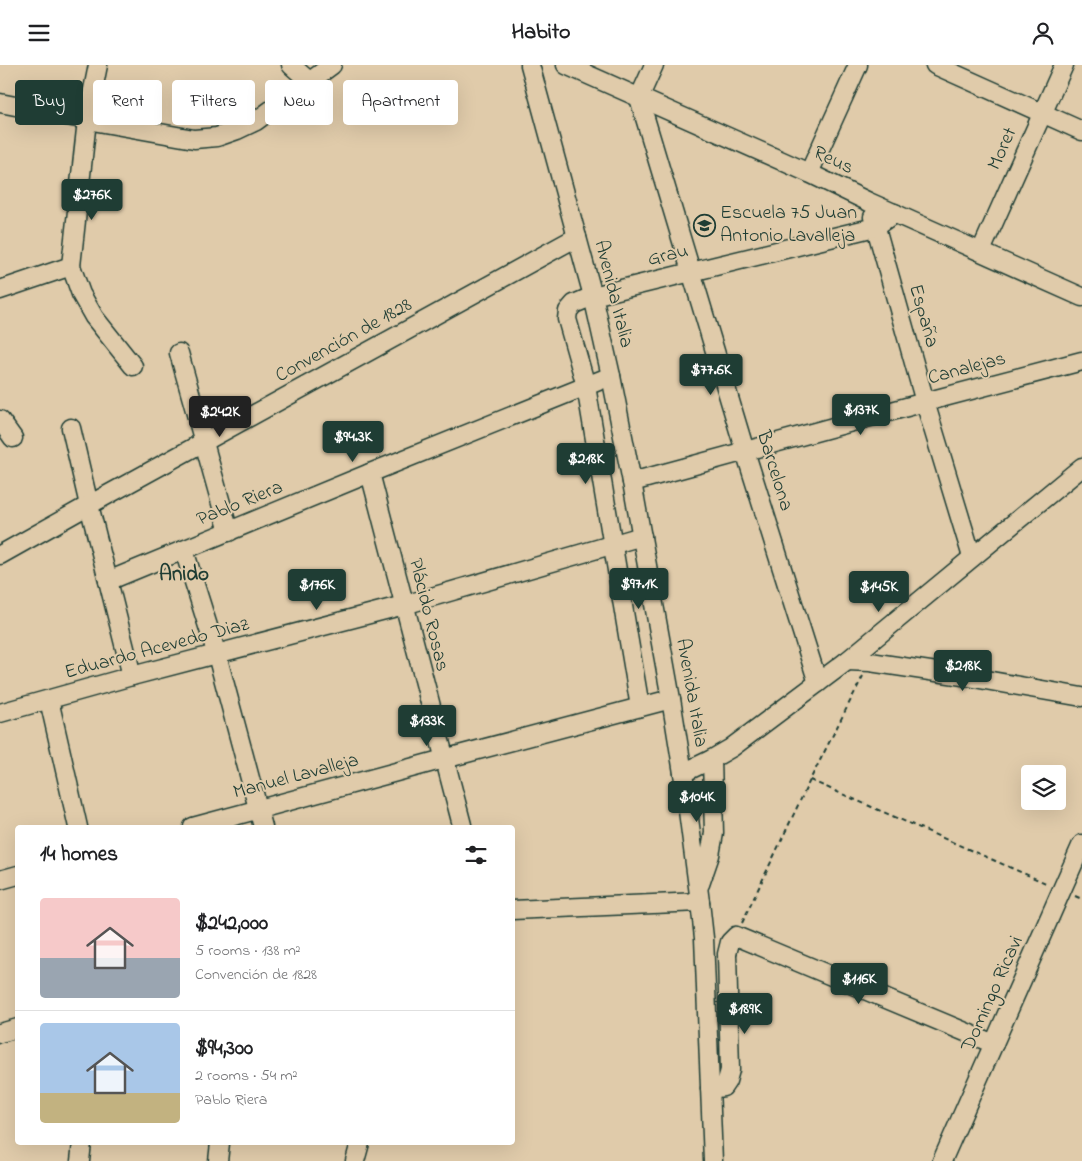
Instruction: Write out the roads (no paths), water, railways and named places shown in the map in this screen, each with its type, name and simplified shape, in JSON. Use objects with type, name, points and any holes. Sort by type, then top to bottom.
[{"type":"street","points":[[98,65],[87,120],[71,266],[80,295],[94,317],[134,366]]},
{"type":"street","points":[[291,65],[308,80]]},
{"type":"street","points":[[310,80],[332,65]]},
{"type":"street","name":"Avenida Italia","points":[[530,65],[593,296],[611,376],[671,699],[683,773],[704,938],[710,1089],[718,1159]]},
{"type":"street","name":"Reus","points":[[566,65],[1082,297]]},
{"type":"street","points":[[639,98],[654,65]]},
{"type":"street","points":[[809,173],[858,65]]},
{"type":"street","points":[[935,65],[1082,131]]},
{"type":"street","name":"Moret","points":[[981,251],[1064,65]]},
{"type":"street","name":"Barcelona","points":[[639,98],[745,451],[818,683]]},
{"type":"street","points":[[0,103],[194,139],[217,137],[256,121],[265,114]]},
{"type":"street","name":"España","points":[[869,202],[925,402],[972,557]]},
{"type":"street","name":"Grau","points":[[640,707],[586,386],[567,319],[568,311],[574,305],[593,296],[876,227],[895,213]]},
{"type":"street","name":"Convención de 1828","points":[[0,555],[577,237]]},
{"type":"street","points":[[0,291],[71,266]]},
{"type":"street","points":[[179,353],[228,531]]},
{"type":"street","name":"Canalejas","points":[[632,482],[1082,361]]},
{"type":"street","name":"Pablo Riera","points":[[108,581],[611,376]]},
{"type":"street","points":[[0,420],[12,438]]},
{"type":"street","points":[[71,428],[132,676]]},
{"type":"street","points":[[683,773],[731,748],[847,661],[1082,467]]},
{"type":"street","name":"Plácido Rosas","points":[[370,473],[462,825]]},
{"type":"street","name":"Eduardo Acevedo Diaz","points":[[0,713],[132,676],[404,605],[642,536]]},
{"type":"street","points":[[184,550],[217,655],[262,825]]},
{"type":"street","points":[[847,661],[963,676],[1082,697]]},
{"type":"street","name":"Manuel Lavalleja","points":[[201,825],[671,699]]},
{"type":"street","points":[[49,700],[78,825]]},
{"type":"street","points":[[515,910],[699,896],[714,833],[712,759]]},
{"type":"street","name":"Domingo Ricavi","points":[[942,1161],[1082,843]]},
{"type":"street","points":[[0,880],[15,876]]},
{"type":"street","points":[[710,1089],[723,1087],[730,1070],[727,955],[730,941],[736,936],[994,1044]]},
{"type":"street","points":[[0,1033],[15,1029]]},
{"type":"street","points":[[80,1161],[82,1145]]},
{"type":"street","points":[[218,1161],[220,1145]]},
{"type":"street","points":[[355,1161],[359,1145]]},
{"type":"place","name":"Escuela 75 Juan Antonio Lavalleja","points":[[704,225]]},
{"type":"district","name":"Anido","points":[[184,575]]}]
